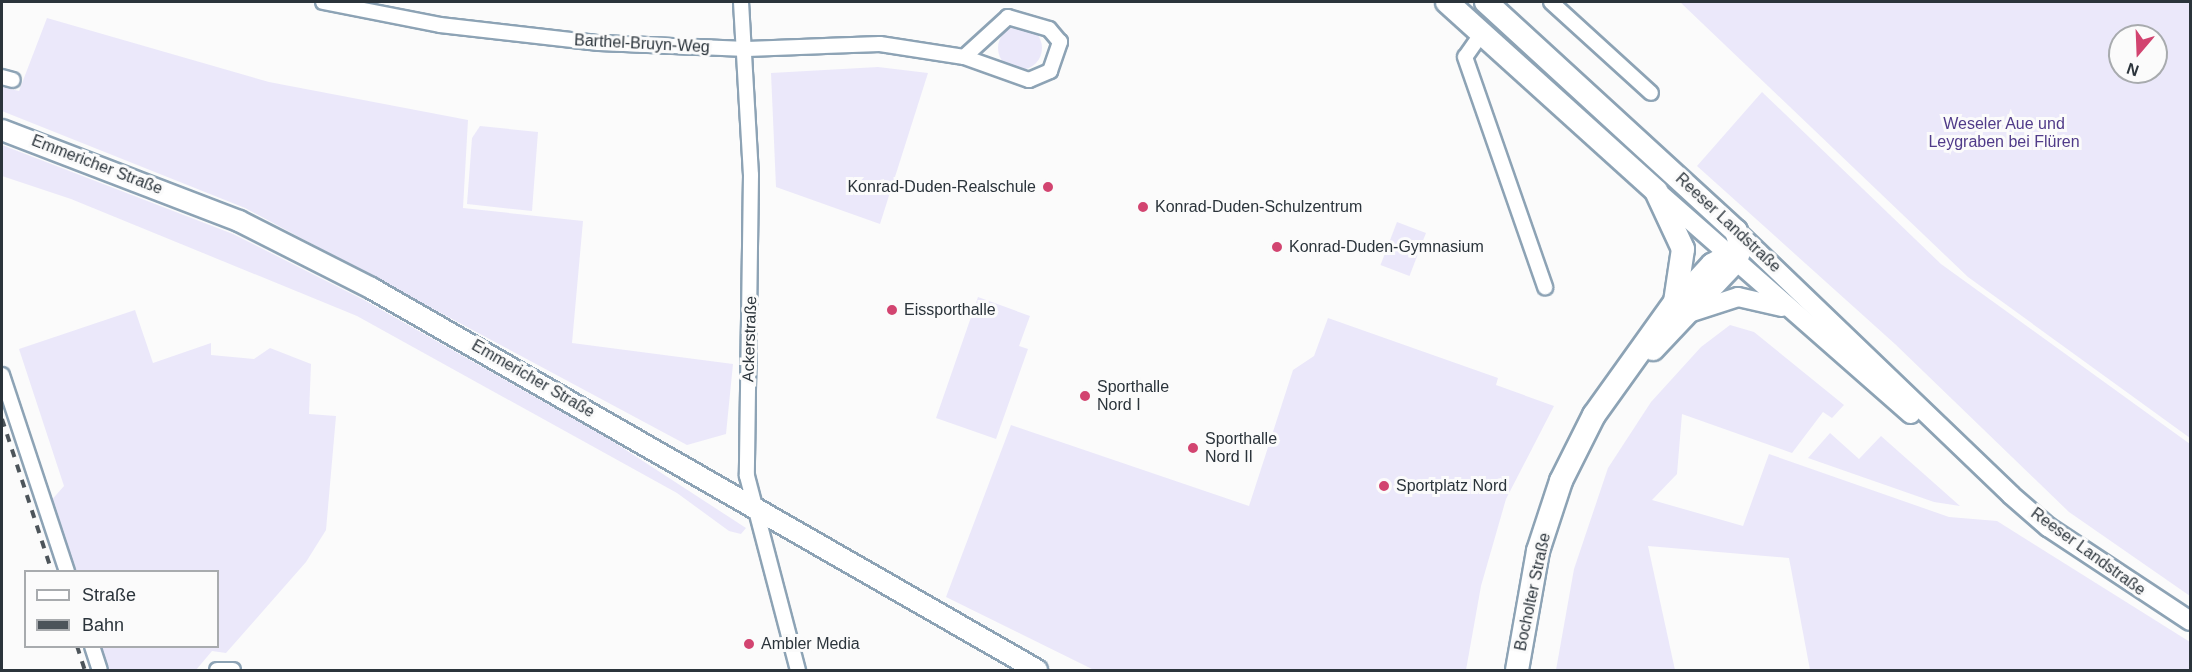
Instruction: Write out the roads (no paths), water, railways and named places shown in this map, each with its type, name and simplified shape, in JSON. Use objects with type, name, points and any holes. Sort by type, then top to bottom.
[{"type":"main road","name":"Reeser Landstraße","points":[[1447,2],[1656,190]]},
{"type":"main road","name":"Reeser Landstraße","points":[[1486,2],[1739,248]]},
{"type":"main road","name":"Emmericher Straße","points":[[4,131],[239,221],[498,358],[1037,670]]},
{"type":"main road","points":[[1656,190],[1683,249],[1683,307]]},
{"type":"main road","name":"Bocholter Straße","points":[[1517,670],[1538,551],[1561,481],[1594,415],[1683,307],[1739,248]]},
{"type":"street","name":"Barthel-Bruyn-Weg","points":[[322,2],[440,25],[599,43],[747,49],[880,44],[964,57],[1037,80],[1050,71],[1060,42],[1049,29],[1008,17],[964,57]]},
{"type":"street","name":"Ackerstraße","points":[[741,2],[747,49],[752,228],[747,476],[798,670]]},
{"type":"street","points":[[1551,2],[1651,93]]},
{"type":"street","points":[[1482,33],[1465,57],[1545,287]]},
{"type":"street","name":"Reeser Landstraße","points":[[1656,190],[1739,248],[1963,453],[2048,527],[2190,621]]},
{"type":"street","name":"Reeser Landstraße","points":[[1739,248],[1795,313],[1875,387],[1963,453]]},
{"type":"street","points":[[1683,307],[1738,297],[1795,313]]},
{"type":"street","points":[[2,375],[66,570]]},
{"type":"street","points":[[93,648],[100,670]]},
{"type":"street","points":[[217,670],[233,670]]},
{"type":"railway","points":[[2,419],[51,570]]},
{"type":"railway","points":[[78,648],[85,670]]},
{"type":"place","name":"Konrad-Duden-Realschule","points":[[1048,187]]},
{"type":"place","name":"Konrad-Duden-Schulzentrum","points":[[1143,207]]},
{"type":"place","name":"Konrad-Duden-Gymnasium","points":[[1277,247]]},
{"type":"place","name":"Eissporthalle","points":[[892,310]]},
{"type":"place","name":"Sporthalle Nord I","points":[[1085,396]]},
{"type":"place","name":"Sporthalle Nord II","points":[[1193,448]]},
{"type":"place","name":"Sportplatz Nord","points":[[1384,486]]},
{"type":"place","name":"Ambler Media","points":[[749,644]]},
{"type":"park label","name":"Weseler Aue und Leygraben bei Flüren","points":[[2004,133]]}]
